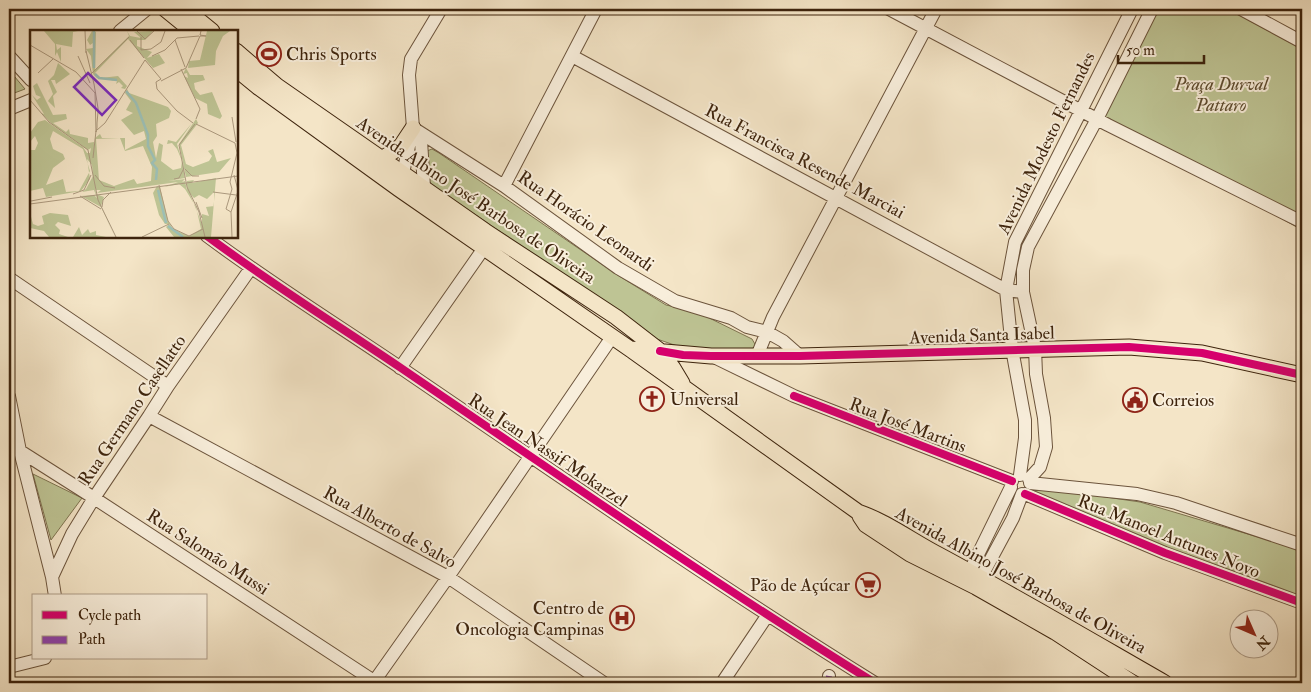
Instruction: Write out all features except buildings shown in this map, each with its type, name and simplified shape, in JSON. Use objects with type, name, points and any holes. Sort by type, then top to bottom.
[{"type":"main road","points":[[165,9],[191,30]]},
{"type":"main road","points":[[185,9],[211,30]]},
{"type":"main road","name":"Avenida Albino José Barbosa de Oliveira","points":[[238,53],[278,86],[382,159],[485,231],[616,317],[660,351],[673,368],[685,389]]},
{"type":"main road","name":"Avenida Albino José Barbosa de Oliveira","points":[[238,71],[258,88],[399,189],[612,336],[858,512],[866,526],[910,554],[973,580],[1165,683]]},
{"type":"main road","points":[[382,159],[401,146],[413,128]]},
{"type":"main road","name":"Avenida Santa Isabel","points":[[630,349],[682,355],[800,356],[1035,348],[1129,347],[1202,353],[1302,375]]},
{"type":"main road","name":"Avenida Albino José Barbosa de Oliveira","points":[[973,580],[1132,683]]},
{"type":"street","points":[[121,30],[147,9]]},
{"type":"street","points":[[399,189],[413,128],[409,75],[411,59],[441,9]]},
{"type":"street","points":[[504,186],[596,9]]},
{"type":"street","points":[[889,9],[1096,119],[1302,222]]},
{"type":"street","points":[[757,356],[767,332],[836,197],[936,9]]},
{"type":"street","name":"Avenida Modesto Fernandes","points":[[973,580],[1013,518],[1021,485],[1026,420],[1012,349],[1006,290],[1015,242],[1132,9]]},
{"type":"street","name":"Avenida Modesto Fernandes","points":[[1021,485],[1040,467],[1046,447],[1044,418],[1036,374],[1035,348],[1023,292],[1023,270],[1028,246],[1152,9]]},
{"type":"street","points":[[1241,9],[1302,42]]},
{"type":"street","points":[[9,56],[30,79]]},
{"type":"street","name":"Rua Francisca Resende Marciai","points":[[572,56],[1006,290],[1023,292]]},
{"type":"street","points":[[9,109],[30,100]]},
{"type":"street","points":[[413,128],[420,141],[424,187]]},
{"type":"street","name":"Rua Horácio Leonardi","points":[[413,128],[504,186],[618,268],[675,301],[731,318],[747,327],[767,332],[783,341],[800,356]]},
{"type":"street","name":"Rua Jean Nassif Mokarzel","points":[[211,238],[251,268],[530,458],[767,616],[875,683]]},
{"type":"street","points":[[400,368],[484,248]]},
{"type":"street","name":"Rua Germano Casellatto","points":[[52,577],[72,534],[94,498],[168,386],[251,268]]},
{"type":"street","points":[[9,278],[168,386]]},
{"type":"street","points":[[375,682],[612,336]]},
{"type":"street","name":"Rua José Martins","points":[[712,356],[794,396],[1021,485],[1137,494],[1176,503],[1302,542]]},
{"type":"street","points":[[9,396],[20,451],[55,594]]},
{"type":"street","name":"Rua Alberto de Salvo","points":[[149,416],[448,577],[604,683]]},
{"type":"street","name":"Rua Salomão Mussi","points":[[20,451],[375,682]]},
{"type":"street","name":"Rua Manoel Antunes Novo","points":[[1021,485],[1165,553],[1302,603]]},
{"type":"street","points":[[722,683],[767,616]]},
{"type":"street","points":[[9,667],[37,660]]},
{"type":"green space","name":"Praça Durval Pattaro","points":[[1158,9],[1228,9],[1302,49],[1302,230],[1103,118]]},
{"type":"green space","points":[[9,70],[25,89],[9,95]]},
{"type":"green space","points":[[432,149],[619,276],[666,305],[697,312],[752,339],[756,346],[751,351],[683,348],[657,339],[429,183],[427,151]]},
{"type":"green space","points":[[33,474],[82,498],[51,540]]},
{"type":"green space","points":[[1037,487],[1140,502],[1302,550],[1302,597],[1165,548],[1034,495]]},
{"type":"marked path","points":[[828,683],[829,676]]},
{"type":"cycle path","points":[[210,238],[279,287],[636,528],[755,607],[875,683]]},
{"type":"cycle path","points":[[660,351],[683,355],[800,356],[1129,347],[1202,353],[1302,375]]},
{"type":"cycle path","points":[[794,396],[1012,481]]},
{"type":"cycle path","points":[[1025,494],[1165,553],[1302,603]]},
{"type":"place","name":"Chris Sports","points":[[269,54]]},
{"type":"place","name":"Universal","points":[[652,399]]},
{"type":"place","name":"Correios","points":[[1135,400]]},
{"type":"place","name":"Pão de Açúcar","points":[[868,585]]},
{"type":"place","name":"Centro de Oncologia Campinas","points":[[622,618]]}]
